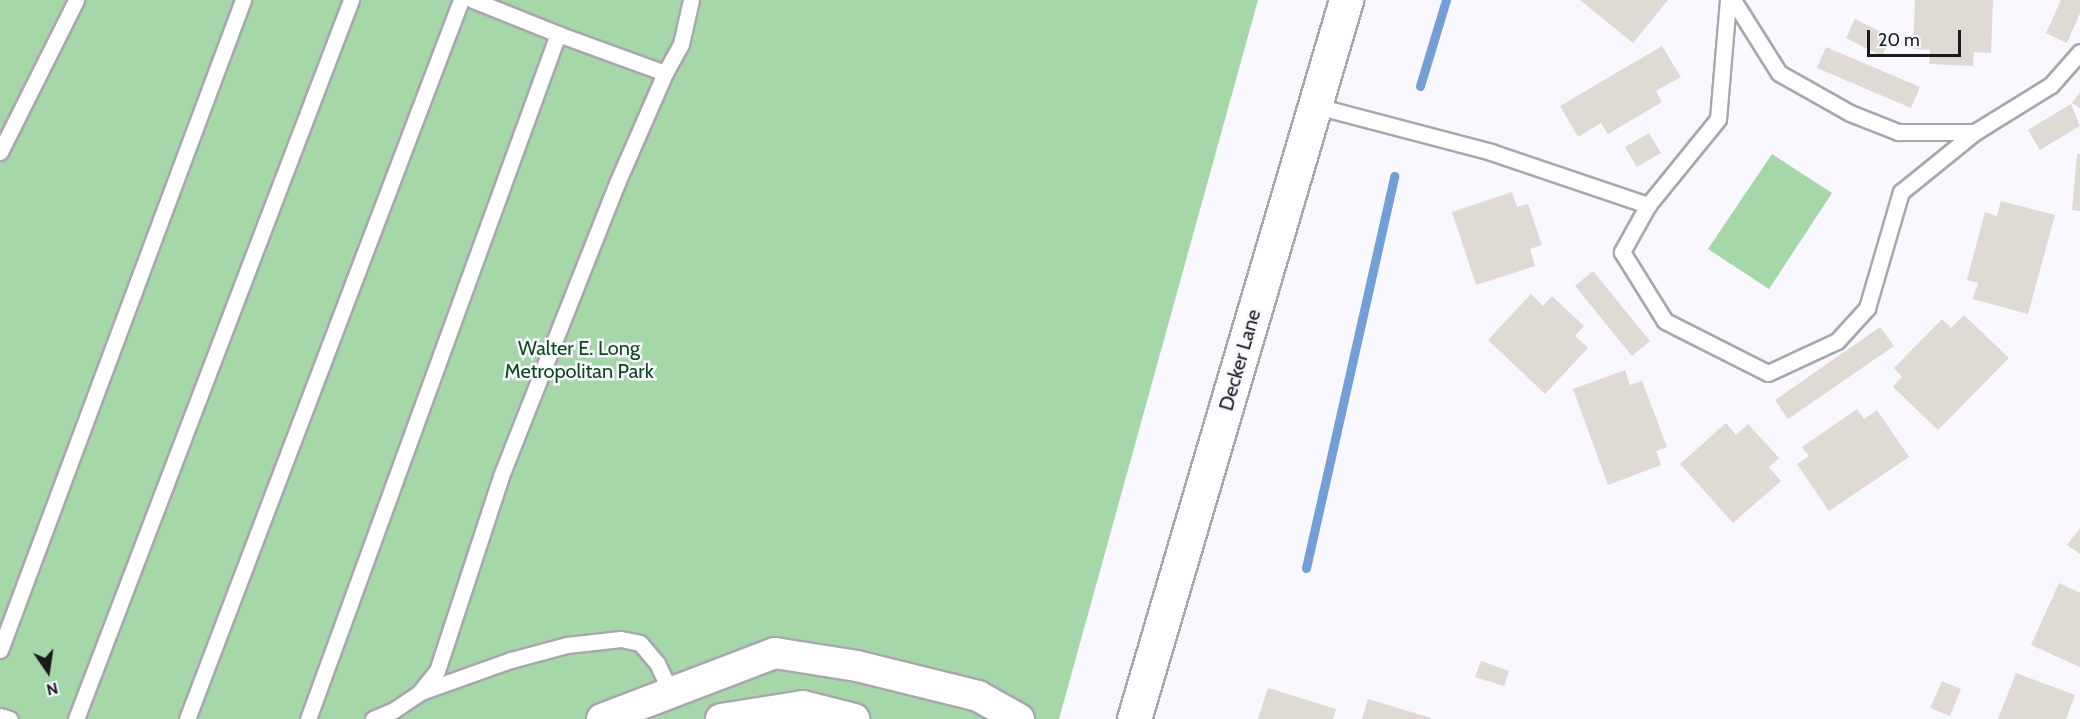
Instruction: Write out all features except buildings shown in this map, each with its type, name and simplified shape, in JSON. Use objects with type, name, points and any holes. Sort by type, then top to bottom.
[{"type":"main road","name":"Decker Lane","points":[[1134,719],[1346,0]]},
{"type":"street","points":[[602,719],[775,653],[857,666],[978,696],[1019,719]]},
{"type":"street","points":[[721,719],[803,706],[854,719]]},
{"type":"lane","points":[[0,152],[76,0]]},
{"type":"lane","points":[[0,650],[243,0]]},
{"type":"lane","points":[[76,719],[351,0]]},
{"type":"lane","points":[[187,719],[460,0]]},
{"type":"lane","points":[[473,0],[665,73]]},
{"type":"lane","points":[[419,693],[437,671],[501,476],[617,183],[665,73],[681,44],[691,0]]},
{"type":"lane","points":[[1728,0],[1718,119],[1648,205],[1622,252],[1665,321],[1768,373],[1837,341],[1867,308],[1901,192],[1975,132],[2052,85],[2080,52]]},
{"type":"lane","points":[[1733,0],[1779,73],[1850,113],[1898,132],[1975,132]]},
{"type":"lane","points":[[308,719],[558,34]]},
{"type":"lane","points":[[1316,106],[1491,152],[1648,205]]},
{"type":"lane","points":[[373,719],[394,710],[419,693],[522,657],[567,645],[621,639],[640,643],[657,663],[670,692]]},
{"type":"lane","points":[[0,716],[10,719]]},
{"type":"green space","name":"Walter E. Long Metropolitan Park","points":[[0,0],[1258,0],[1059,719],[0,719]]},
{"type":"green space","points":[[1772,154],[1832,193],[1769,289],[1708,249]]},
{"type":"waterway","points":[[1420,86],[1446,0]]},
{"type":"waterway","points":[[1306,568],[1394,176]]}]
